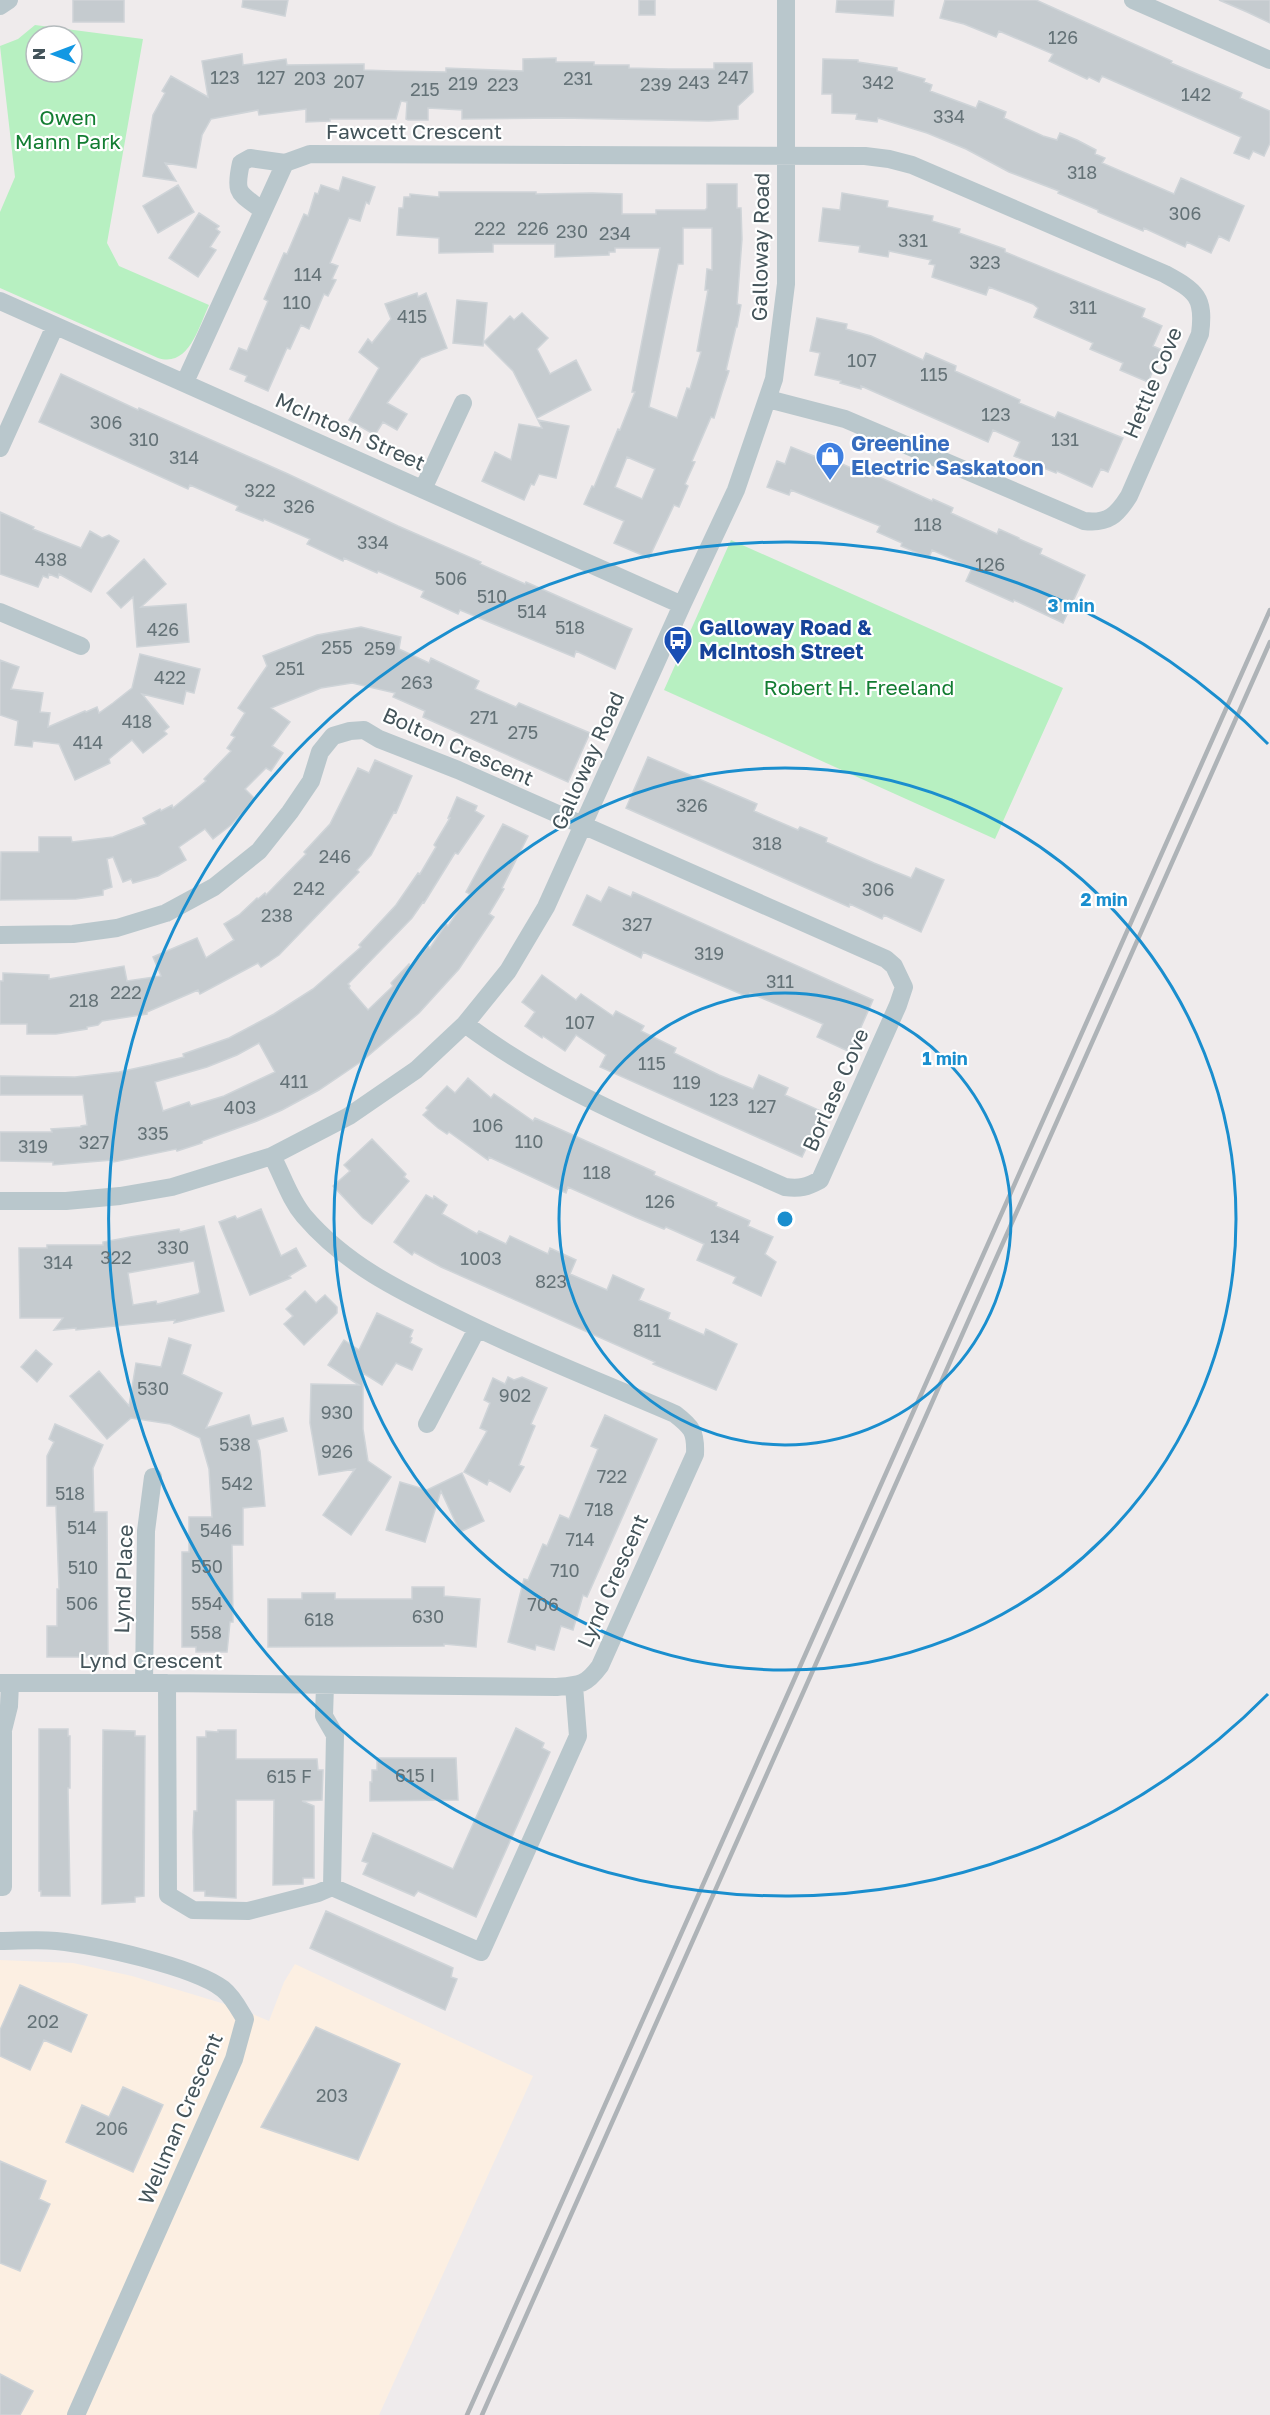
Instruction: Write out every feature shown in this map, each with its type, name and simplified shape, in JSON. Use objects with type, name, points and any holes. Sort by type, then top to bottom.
[{"type":"street","points":[[0,6],[9,0]]},
{"type":"street","name":"Galloway Road","points":[[0,1201],[66,1201],[120,1197],[172,1187],[272,1156],[349,1116],[416,1070],[465,1024],[508,971],[546,907],[584,827],[682,605],[736,490],[768,399],[779,350],[786,284],[786,0]]},
{"type":"street","points":[[1133,0],[1270,60]]},
{"type":"street","name":"Fawcett Crescent","points":[[285,163],[310,154],[785,155]]},
{"type":"street","name":"Hettle Cove","points":[[768,399],[845,419],[1084,521],[1096,523],[1118,513],[1129,496],[1200,334],[1203,315],[1199,299],[1185,285],[1165,274],[912,165],[866,156],[785,155]]},
{"type":"street","points":[[185,382],[285,163],[250,159],[241,163],[237,183],[240,193],[263,211]]},
{"type":"street","name":"McIntosh Street","points":[[0,301],[682,605]]},
{"type":"street","points":[[0,448],[54,326]]},
{"type":"street","points":[[423,489],[463,403]]},
{"type":"street","points":[[0,612],[81,646]]},
{"type":"street","name":"Bolton Crescent","points":[[0,935],[73,934],[117,928],[166,913],[214,887],[259,851],[310,782],[320,752],[333,736],[350,731],[364,730],[379,739],[458,770],[584,827]]},
{"type":"street","name":"Borlase Cove","points":[[465,1024],[497,1048],[575,1093],[785,1187],[797,1189],[809,1187],[820,1180],[898,1005],[904,987],[894,966],[886,959],[584,827]]},
{"type":"street","name":"Lynd Crescent","points":[[5,1683],[574,1686],[588,1681],[600,1666],[695,1454],[696,1437],[690,1425],[675,1414],[477,1329],[403,1293],[344,1256],[303,1215],[289,1195],[283,1176],[272,1156]]},
{"type":"street","points":[[427,1424],[477,1329]]},
{"type":"street","name":"Lynd Place","points":[[144,1683],[146,1531],[153,1477]]},
{"type":"street","points":[[0,1887],[3,1887],[3,1730],[9,1706],[5,1683]]},
{"type":"street","points":[[167,1683],[168,1895],[193,1910],[248,1911],[318,1893],[332,1887],[481,1952],[578,1736],[574,1686]]},
{"type":"street","points":[[325,1685],[324,1716],[335,1735],[332,1887]]},
{"type":"street","name":"Wellman Crescent","points":[[0,1941],[56,1941],[179,1969],[206,1978],[226,1991],[245,2019],[234,2059],[76,2415]]},
{"type":"shaded area","points":[[0,1960],[73,1963],[132,1976],[238,2008],[269,2021],[284,1982],[295,1964],[533,2076],[379,2415],[0,2415]]},
{"type":"green space","name":"Owen Mann Park","points":[[84,31],[143,39],[107,243],[119,266],[209,305],[197,334],[178,357],[158,358],[0,288],[0,212],[15,177],[0,46],[24,34],[24,84],[84,84]]},
{"type":"green space","name":"Robert H. Freeland","points":[[731,540],[1063,688],[995,839],[664,690]]},
{"type":"building","points":[[73,0],[124,0],[124,22],[73,22]]},
{"type":"building","points":[[243,0],[288,0],[285,16],[242,7]]},
{"type":"building","points":[[639,0],[655,0],[655,15],[639,15]]},
{"type":"building","points":[[837,0],[894,0],[893,16],[836,12]]},
{"type":"building","points":[[945,0],[1036,0],[1172,61],[1171,63],[1242,93],[1240,98],[1270,111],[1270,143],[1264,156],[1253,151],[1249,159],[1234,153],[1241,137],[1102,76],[1099,82],[1089,77],[1087,79],[1049,61],[1053,54],[999,31],[996,37],[964,24],[940,18]]},
{"type":"building","points":[[1219,0],[1270,0],[1270,23],[1247,12]]},
{"type":"building","points":[[242,54],[243,65],[286,59],[287,65],[364,64],[364,70],[446,72],[446,68],[523,71],[523,59],[556,58],[556,62],[594,62],[594,65],[629,65],[629,68],[714,69],[714,63],[752,63],[753,92],[738,106],[738,119],[709,121],[562,118],[462,119],[462,110],[428,108],[428,120],[408,120],[406,119],[407,102],[401,101],[396,119],[330,119],[330,121],[306,122],[306,109],[259,115],[258,110],[211,119],[202,135],[196,168],[165,163],[176,181],[143,176],[153,115],[165,93],[162,91],[171,76],[208,97],[202,61]]},
{"type":"building","points":[[823,59],[858,60],[858,62],[897,68],[897,71],[925,79],[924,82],[932,85],[930,91],[976,108],[979,101],[1006,112],[1004,118],[1043,136],[1057,140],[1060,133],[1077,140],[1096,150],[1095,154],[1105,158],[1102,163],[1174,194],[1181,178],[1244,206],[1229,241],[1219,236],[1211,253],[1187,242],[1185,247],[1144,228],[1143,231],[1098,212],[1098,210],[1058,193],[1059,191],[1009,172],[966,149],[927,133],[878,118],[877,122],[856,119],[857,114],[832,113],[832,94],[822,94]]},
{"type":"building","points":[[343,177],[375,187],[369,204],[366,202],[360,221],[349,218],[330,263],[338,266],[332,279],[336,280],[328,296],[324,294],[309,329],[301,325],[290,349],[287,348],[268,391],[245,381],[247,376],[230,369],[239,348],[247,351],[268,301],[264,299],[304,214],[308,216],[315,193],[318,194],[321,185],[339,191]]},
{"type":"building","points":[[707,184],[737,184],[737,208],[741,208],[742,239],[737,304],[741,305],[726,370],[729,371],[714,418],[711,417],[692,461],[695,462],[685,484],[688,486],[679,507],[674,505],[649,558],[614,543],[624,521],[584,504],[592,486],[594,487],[618,429],[620,430],[635,392],[632,392],[660,248],[615,248],[615,252],[609,252],[609,255],[555,257],[555,244],[493,244],[493,252],[439,253],[439,238],[397,235],[399,208],[403,208],[404,197],[410,197],[410,194],[439,197],[439,192],[536,192],[536,194],[622,194],[622,214],[656,214],[656,210],[705,210],[707,208]],"holes":[[[683,228],[712,228],[712,270],[707,269],[705,290],[708,290],[697,351],[701,352],[690,389],[687,388],[677,418],[649,407],[678,264],[683,264]],[[627,457],[655,469],[642,499],[615,487]]]},
{"type":"building","points":[[178,185],[194,212],[158,233],[143,206]]},
{"type":"building","points":[[842,193],[888,201],[887,207],[933,216],[932,221],[960,229],[959,233],[1005,249],[1005,252],[1145,309],[1142,317],[1162,326],[1153,346],[1162,350],[1148,382],[1120,370],[1123,363],[1090,349],[1093,343],[1034,317],[1038,308],[1033,304],[989,287],[986,295],[932,277],[935,265],[929,264],[931,260],[889,251],[888,257],[859,252],[860,246],[819,241],[823,208],[840,210]]},
{"type":"building","points":[[199,213],[219,226],[216,229],[220,232],[210,247],[216,250],[198,277],[169,258]]},
{"type":"building","points":[[417,293],[418,297],[426,293],[447,348],[421,358],[387,403],[407,414],[397,430],[383,422],[375,435],[349,420],[379,368],[359,352],[368,339],[372,343],[391,319],[385,304]]},
{"type":"building","points":[[457,300],[487,303],[483,346],[453,343]]},
{"type":"building","points":[[522,313],[548,338],[537,349],[550,374],[576,360],[591,390],[537,418],[513,371],[484,342],[510,316],[514,320]]},
{"type":"building","points":[[817,318],[847,324],[846,329],[871,336],[923,360],[926,353],[956,366],[955,371],[1020,400],[1019,403],[1055,418],[1058,412],[1123,438],[1108,472],[1101,469],[1092,487],[1057,471],[1056,473],[1014,456],[1020,442],[993,430],[988,442],[861,386],[861,389],[840,383],[841,381],[815,375],[820,353],[810,351]]},
{"type":"building","points":[[61,374],[138,410],[139,408],[288,474],[481,562],[480,564],[632,629],[615,669],[576,651],[574,657],[460,610],[458,614],[421,597],[424,591],[344,558],[343,561],[307,544],[310,539],[264,519],[263,521],[236,510],[238,506],[190,485],[188,489],[39,422]]},
{"type":"building","points":[[538,420],[569,426],[556,478],[539,474],[534,485],[531,484],[524,500],[482,481],[495,452],[511,460],[519,424],[542,428]]},
{"type":"building","points":[[791,447],[824,460],[826,457],[865,474],[866,471],[932,501],[933,499],[953,508],[951,513],[997,534],[999,529],[1019,538],[1042,549],[1040,554],[1085,575],[1063,623],[966,581],[972,568],[932,550],[929,558],[877,532],[880,526],[791,490],[789,495],[767,487],[777,461],[785,464]]},
{"type":"building","points":[[0,512],[34,527],[33,529],[81,548],[90,531],[102,538],[109,535],[119,541],[91,592],[59,574],[58,578],[49,574],[48,578],[43,576],[38,587],[0,574]]},
{"type":"building","points":[[144,559],[166,584],[141,607],[186,604],[189,642],[137,647],[133,597],[121,608],[107,593]]},
{"type":"building","points":[[361,627],[401,637],[399,649],[429,663],[431,658],[479,681],[475,689],[516,707],[519,703],[590,733],[568,782],[423,717],[425,711],[393,697],[395,693],[352,683],[321,688],[271,708],[290,722],[272,746],[283,753],[271,771],[266,768],[245,789],[255,799],[231,825],[213,839],[205,829],[179,847],[186,860],[158,876],[133,883],[131,879],[123,882],[113,857],[107,859],[112,887],[103,890],[103,895],[76,899],[0,900],[1,852],[39,852],[39,837],[71,837],[72,842],[113,837],[146,824],[143,818],[160,809],[161,811],[172,805],[173,808],[206,781],[204,779],[231,751],[227,748],[235,737],[231,735],[245,713],[238,708],[267,666],[263,656],[317,635]]},
{"type":"building","points":[[140,654],[200,669],[194,693],[186,691],[183,704],[142,694],[169,727],[164,731],[167,734],[143,753],[132,740],[109,759],[110,763],[75,780],[59,744],[33,741],[32,747],[15,745],[18,721],[0,715],[0,660],[19,667],[11,689],[43,693],[40,712],[50,713],[48,727],[97,707],[99,713],[132,688]]},
{"type":"building","points":[[648,757],[757,804],[754,811],[798,830],[800,827],[827,838],[826,842],[874,863],[911,878],[916,868],[944,880],[921,932],[884,915],[882,919],[850,904],[849,907],[626,808]]},
{"type":"building","points":[[375,760],[412,776],[396,813],[394,812],[371,855],[357,870],[359,872],[279,955],[261,967],[258,963],[200,994],[198,990],[147,1012],[147,1014],[102,1021],[87,1029],[56,1034],[27,1034],[27,1024],[0,1024],[0,981],[3,981],[3,973],[49,975],[49,979],[124,966],[127,981],[161,976],[153,957],[197,938],[206,958],[234,940],[224,924],[239,915],[257,898],[265,893],[266,895],[306,854],[304,852],[330,824],[358,768],[369,773]]},
{"type":"building","points":[[457,797],[477,806],[475,811],[484,816],[458,854],[455,853],[412,918],[348,984],[368,1010],[393,986],[391,983],[409,964],[411,967],[428,946],[430,948],[446,924],[448,926],[470,894],[466,892],[503,824],[528,836],[502,888],[504,889],[489,914],[494,917],[459,969],[419,1013],[362,1061],[319,1090],[282,1110],[177,1151],[176,1149],[114,1162],[113,1160],[53,1165],[53,1162],[0,1161],[0,1132],[52,1132],[51,1129],[87,1125],[83,1095],[0,1095],[0,1076],[75,1077],[119,1072],[151,1065],[184,1057],[183,1054],[229,1038],[274,1014],[313,989],[361,947],[359,945],[396,905],[418,873],[420,874],[436,847],[434,845],[450,818],[448,818]],"holes":[[[259,1043],[275,1072],[224,1096],[191,1106],[189,1102],[163,1111],[155,1082],[207,1067]]]},
{"type":"building","points":[[609,887],[631,897],[633,892],[873,1000],[850,1052],[817,1037],[823,1024],[750,993],[748,997],[643,952],[641,958],[573,925],[587,895],[601,902]]},
{"type":"building","points":[[542,975],[576,1000],[581,994],[613,1016],[616,1011],[644,1026],[641,1031],[676,1048],[674,1053],[719,1075],[753,1089],[759,1075],[788,1088],[785,1095],[823,1112],[802,1157],[600,1067],[606,1055],[576,1035],[565,1051],[543,1036],[542,1038],[525,1026],[535,1012],[522,1002]]},
{"type":"building","points":[[468,1078],[491,1098],[494,1094],[533,1121],[535,1118],[655,1172],[654,1175],[717,1203],[716,1206],[750,1221],[748,1226],[773,1237],[765,1254],[776,1262],[761,1296],[733,1283],[736,1277],[697,1260],[704,1244],[568,1187],[566,1193],[489,1157],[488,1160],[449,1132],[447,1134],[438,1128],[423,1115],[428,1110],[426,1108],[447,1086],[455,1093]]},
{"type":"building","points":[[372,1139],[406,1174],[404,1177],[409,1181],[372,1224],[363,1218],[333,1186],[350,1171],[344,1165]]},
{"type":"building","points":[[426,1195],[433,1199],[434,1196],[447,1205],[442,1214],[477,1234],[479,1231],[506,1244],[510,1236],[548,1254],[550,1248],[576,1260],[570,1274],[607,1290],[613,1275],[644,1289],[639,1300],[670,1313],[668,1319],[704,1335],[706,1329],[737,1344],[716,1390],[653,1364],[655,1362],[441,1267],[414,1252],[412,1255],[394,1242]]},
{"type":"building","points":[[261,1209],[281,1256],[296,1248],[306,1266],[289,1276],[291,1278],[250,1295],[219,1222],[235,1216],[237,1219]]},
{"type":"building","points":[[204,1226],[224,1311],[174,1323],[175,1320],[76,1330],[76,1328],[54,1330],[63,1318],[20,1318],[19,1248],[47,1248],[47,1245],[103,1245],[103,1242],[130,1237],[179,1229],[180,1232]],"holes":[[[194,1261],[200,1292],[157,1304],[156,1301],[133,1305],[128,1273]]]},
{"type":"building","points":[[305,1291],[316,1303],[325,1295],[337,1307],[337,1313],[304,1345],[284,1324],[293,1316],[286,1309]]},
{"type":"building","points":[[377,1313],[413,1330],[410,1343],[422,1349],[412,1370],[396,1363],[382,1385],[363,1373],[363,1429],[368,1461],[391,1477],[351,1535],[323,1515],[355,1469],[319,1475],[310,1423],[311,1384],[359,1385],[328,1365],[344,1340],[359,1350]]},
{"type":"building","points":[[169,1338],[191,1345],[182,1374],[222,1393],[206,1428],[249,1415],[252,1426],[283,1418],[287,1431],[257,1440],[265,1506],[243,1508],[243,1545],[232,1545],[233,1622],[230,1622],[227,1652],[196,1652],[196,1647],[182,1647],[182,1552],[189,1552],[189,1517],[212,1517],[209,1469],[200,1438],[170,1424],[131,1418],[107,1439],[70,1396],[99,1371],[129,1406],[136,1363],[161,1367]]},
{"type":"building","points":[[36,1350],[52,1364],[37,1382],[21,1367]]},
{"type":"building","points":[[508,1377],[514,1380],[522,1377],[547,1388],[531,1424],[535,1426],[519,1465],[524,1467],[510,1492],[489,1480],[487,1485],[464,1472],[487,1431],[480,1428],[490,1403],[484,1400],[493,1378],[505,1384]]},
{"type":"building","points":[[605,1415],[657,1439],[587,1597],[583,1595],[573,1630],[561,1626],[554,1650],[536,1645],[535,1650],[508,1642],[524,1579],[528,1580],[543,1544],[547,1546],[560,1515],[569,1519],[598,1449],[591,1446]]},
{"type":"building","points":[[55,1424],[103,1445],[93,1468],[94,1512],[107,1512],[108,1657],[47,1657],[47,1626],[57,1626],[57,1589],[59,1589],[56,1506],[47,1506],[47,1456],[54,1442],[49,1439]]},
{"type":"building","points":[[462,1473],[484,1521],[460,1532],[441,1491],[425,1542],[386,1530],[400,1482],[427,1490]]},
{"type":"building","points":[[412,1587],[444,1587],[444,1596],[480,1599],[476,1647],[444,1644],[444,1646],[268,1647],[268,1599],[302,1599],[302,1593],[335,1593],[335,1599],[412,1599]]},
{"type":"building","points":[[516,1728],[544,1743],[542,1748],[550,1752],[476,1917],[418,1891],[414,1896],[363,1874],[368,1863],[362,1861],[373,1833],[453,1869]]},
{"type":"building","points":[[39,1729],[68,1729],[68,1736],[70,1736],[70,1788],[68,1788],[70,1896],[41,1896],[41,1891],[39,1891]]},
{"type":"building","points":[[103,1730],[135,1731],[135,1736],[145,1736],[144,1896],[135,1897],[135,1902],[102,1904]]},
{"type":"building","points":[[218,1730],[236,1730],[236,1759],[317,1759],[318,1770],[323,1770],[322,1800],[302,1801],[314,1806],[314,1878],[303,1878],[303,1884],[273,1885],[274,1800],[236,1800],[236,1898],[205,1896],[205,1891],[194,1891],[193,1832],[194,1811],[197,1811],[197,1737],[206,1737],[206,1731],[218,1732]]},
{"type":"building","points":[[377,1758],[456,1758],[458,1800],[370,1801],[370,1782],[372,1782],[372,1770],[377,1770]]},
{"type":"building","points":[[326,1911],[453,1968],[451,1977],[457,1979],[445,2010],[310,1948]]},
{"type":"building","points":[[20,1985],[87,2015],[71,2052],[44,2040],[30,2070],[0,2056],[0,2030]]},
{"type":"building","points":[[316,2027],[400,2064],[358,2160],[261,2127]]},
{"type":"building","points":[[123,2087],[163,2105],[133,2172],[66,2142],[82,2105],[109,2117]]},
{"type":"building","points":[[0,2161],[46,2181],[39,2199],[50,2204],[20,2271],[0,2263]]},
{"type":"building","points":[[0,2374],[33,2391],[20,2415],[0,2415]]},
{"type":"railway","points":[[467,2415],[1270,610]]},
{"type":"railway","points":[[482,2415],[1270,642]]},
{"type":"place","name":"Greenline Electric Saskatoon","points":[[830,482]]},
{"type":"place","name":"Galloway Road & McIntosh Street","points":[[678,666]]}]
